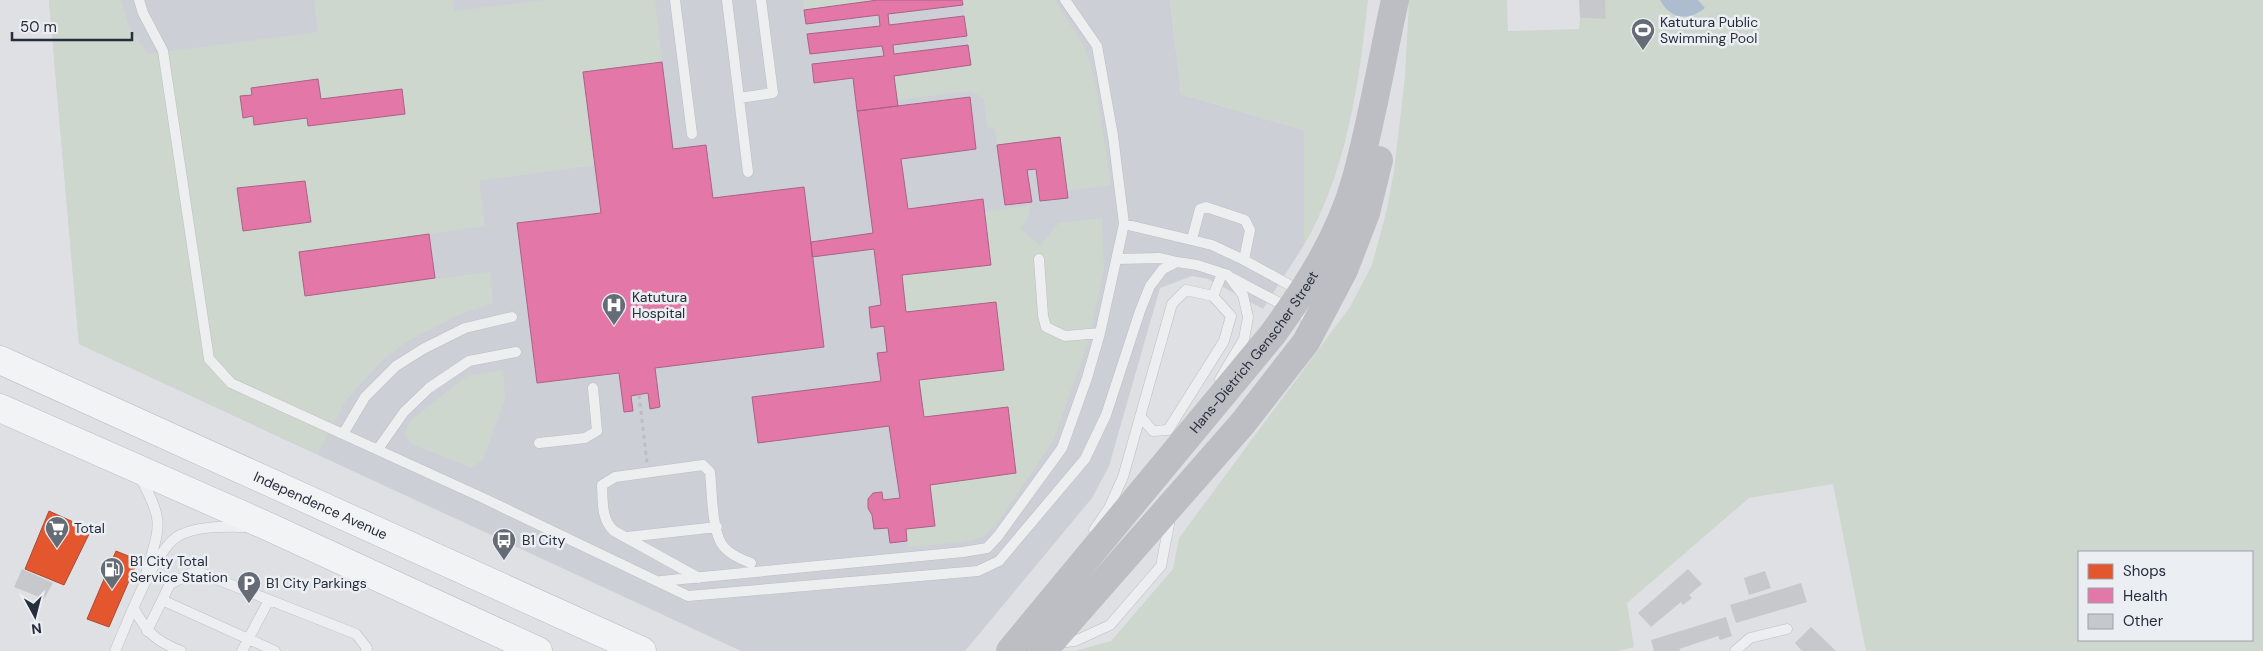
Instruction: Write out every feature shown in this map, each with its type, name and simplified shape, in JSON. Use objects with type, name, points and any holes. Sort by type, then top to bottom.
[{"type":"main road","name":"Independence Avenue","points":[[0,360],[642,651]]},
{"type":"main road","points":[[0,408],[268,526],[530,650]]},
{"type":"street","name":"Hans-Dietrich Genscher Street","points":[[1032,644],[1178,451],[1313,293],[1366,213],[1379,161],[1395,62],[1396,0]]},
{"type":"street","name":"Hans-Dietrich Genscher Street","points":[[1032,644],[1180,495],[1243,423],[1306,342],[1318,269],[1338,226],[1356,180],[1396,0]]},
{"type":"lane","points":[[139,0],[143,13],[163,51],[209,359],[231,383],[378,449],[688,596],[978,571],[1000,562],[1085,459],[1106,416],[1150,286],[1162,269],[1177,262]]},
{"type":"lane","points":[[675,0],[692,134]]},
{"type":"lane","points":[[727,0],[748,172]]},
{"type":"lane","points":[[739,98],[773,93],[762,0]]},
{"type":"lane","points":[[660,582],[963,552],[986,548],[998,536],[1062,448],[1087,378],[1100,333],[1124,224],[1113,136],[1097,46],[1065,0]]},
{"type":"lane","points":[[1192,239],[1202,207],[1245,220],[1250,230],[1244,260]]},
{"type":"lane","points":[[1124,224],[1192,239],[1244,260],[1313,293]]},
{"type":"lane","points":[[1117,259],[1160,258],[1313,293]]},
{"type":"lane","points":[[1039,259],[1043,316],[1046,327],[1065,336],[1100,333]]},
{"type":"lane","points":[[1213,296],[1225,274]]},
{"type":"lane","points":[[1178,451],[1244,339],[1248,317],[1243,295],[1225,274]]},
{"type":"lane","points":[[1032,644],[1109,508],[1123,477],[1140,416],[1172,304],[1186,290],[1213,296],[1231,316],[1224,341],[1168,430],[1154,430],[1140,416]]},
{"type":"lane","points":[[1306,342],[1313,293]]},
{"type":"lane","points":[[343,434],[365,397],[396,366],[423,349],[465,328],[512,317]]},
{"type":"lane","points":[[378,449],[404,412],[429,388],[469,361],[516,352]]},
{"type":"lane","points":[[539,444],[585,438],[597,431],[593,388]]},
{"type":"lane","points":[[699,578],[614,531],[606,524],[603,512],[602,485],[615,477],[703,466],[710,472],[717,527],[721,542],[726,549],[740,559],[751,563]]},
{"type":"lane","points":[[115,651],[141,592],[157,536],[159,520],[155,504],[135,468]]},
{"type":"lane","points":[[141,592],[170,543],[179,536],[193,530],[219,527],[268,526]]},
{"type":"lane","points":[[627,538],[717,527]]},
{"type":"lane","points":[[147,631],[170,584],[196,571],[356,634],[367,648],[366,651]]},
{"type":"lane","points":[[162,600],[275,651]]},
{"type":"lane","points":[[242,651],[270,600]]},
{"type":"lane","points":[[134,609],[147,631],[164,644],[181,651]]},
{"type":"lane","points":[[1735,651],[1750,638],[1787,629]]},
{"type":"path","points":[[638,395],[648,473]]},
{"type":"shaded area","name":"Katutura Hospital","points":[[49,0],[1170,0],[1181,94],[1304,130],[1304,245],[1263,309],[1208,279],[1192,276],[1160,288],[1109,466],[1092,498],[965,651],[741,651],[79,344]]},
{"type":"shaded area","points":[[49,0],[121,0],[129,27],[148,54],[318,32],[314,0],[452,0],[454,11],[544,0],[655,0],[662,62],[595,165],[479,181],[485,226],[299,252],[305,296],[490,272],[493,303],[458,315],[408,341],[384,358],[346,400],[318,454],[79,344]]},
{"type":"shaded area","points":[[803,0],[878,0],[804,10]]},
{"type":"shaded area","points":[[962,0],[1055,0],[1085,48],[1095,81],[1111,185],[1067,191],[1060,137],[997,145],[995,129],[987,127],[984,99],[971,91],[897,100],[894,76],[971,65]]},
{"type":"shaded area","points":[[1170,0],[1368,0],[1355,95],[1341,157],[1319,217],[1304,245],[1304,130],[1181,94]]},
{"type":"shaded area","points":[[1409,0],[1507,0],[1508,31],[1579,29],[1580,18],[1606,19],[1605,0],[2263,0],[2263,651],[1866,651],[1833,484],[1749,498],[1627,603],[1634,647],[1619,651],[1075,651],[1111,641],[1173,569],[1179,538],[1350,307],[1372,265],[1386,213],[1394,171],[1405,77]]},
{"type":"shaded area","points":[[1029,206],[1030,214],[1020,229],[1040,245],[1059,223],[1102,218],[1104,269],[1088,343],[1053,441],[996,525],[982,537],[963,542],[908,547],[906,529],[935,526],[930,485],[1016,472],[1008,407],[924,417],[919,380],[1004,370],[996,302],[906,312],[902,275],[991,265],[985,212]]},
{"type":"shaded area","points":[[503,370],[505,399],[483,459],[472,468],[410,443],[405,434],[409,422],[467,376]]},
{"type":"water","points":[[1660,0],[1698,0],[1705,8],[1692,15],[1680,16],[1669,12]]},
{"type":"building: Shops","name":"Total","points":[[49,511],[91,530],[64,585],[25,569]]},
{"type":"building: Shops","name":"B1 City Total Service Station","points":[[116,551],[138,560],[109,627],[87,619]]},
{"type":"building: Health","points":[[878,0],[962,0],[963,5],[888,14],[889,25],[964,16],[967,36],[893,45],[894,54],[968,45],[971,65],[894,76],[898,106],[857,111],[853,78],[814,83],[812,64],[884,56],[882,46],[810,54],[807,34],[880,26],[879,15],[806,24],[804,10]]},
{"type":"building: Health","points":[[662,62],[673,149],[706,145],[713,198],[804,187],[824,347],[655,368],[660,407],[650,409],[648,393],[631,396],[633,411],[624,412],[619,373],[537,383],[517,223],[601,213],[583,72]]},
{"type":"building: Health","points":[[318,79],[321,99],[402,89],[405,114],[308,126],[307,118],[254,125],[253,116],[243,118],[240,96],[252,95],[251,88]]},
{"type":"building: Health","points":[[970,97],[976,149],[901,159],[908,209],[983,199],[991,265],[902,275],[906,312],[996,302],[1004,370],[919,380],[924,417],[1008,407],[1016,473],[930,485],[935,526],[906,529],[907,541],[890,543],[888,528],[874,529],[872,515],[868,508],[868,499],[873,493],[882,492],[883,500],[900,498],[889,426],[758,443],[752,397],[881,381],[877,353],[887,352],[884,326],[871,328],[869,307],[881,305],[874,249],[812,257],[811,242],[873,233],[857,111]]},
{"type":"building: Health","points":[[1060,137],[1068,198],[1040,201],[1036,169],[1027,170],[1032,202],[1005,205],[997,145]]},
{"type":"building: Health","points":[[305,181],[311,222],[243,231],[237,188]]},
{"type":"building: Health","points":[[429,234],[435,278],[305,296],[299,252]]},
{"type":"building: Other","points":[[1579,0],[1605,0],[1606,19],[1580,18]]},
{"type":"building: Other","points":[[22,569],[53,583],[44,599],[14,587]]},
{"type":"building: Other","points":[[1688,569],[1702,584],[1689,595],[1692,598],[1683,605],[1681,602],[1651,627],[1638,613]]},
{"type":"building: Other","points":[[1765,571],[1771,588],[1749,595],[1744,578]]},
{"type":"building: Other","points":[[1801,583],[1807,602],[1736,623],[1730,605]]},
{"type":"building: Other","points":[[1726,617],[1732,636],[1720,640],[1718,636],[1679,649],[1680,651],[1654,651],[1651,640]]},
{"type":"building: Other","points":[[1811,627],[1836,651],[1802,651],[1795,643]]},
{"type":"place","name":"Katutura Public Swimming Pool","points":[[1643,51]]},
{"type":"place","name":"Katutura Hospital","points":[[614,326]]},
{"type":"place","name":"Total","points":[[57,549]]},
{"type":"place","name":"B1 City","points":[[504,561]]},
{"type":"place","name":"B1 City Total Service Station","points":[[112,590]]},
{"type":"place","name":"B1 City Parkings","points":[[249,604]]}]
